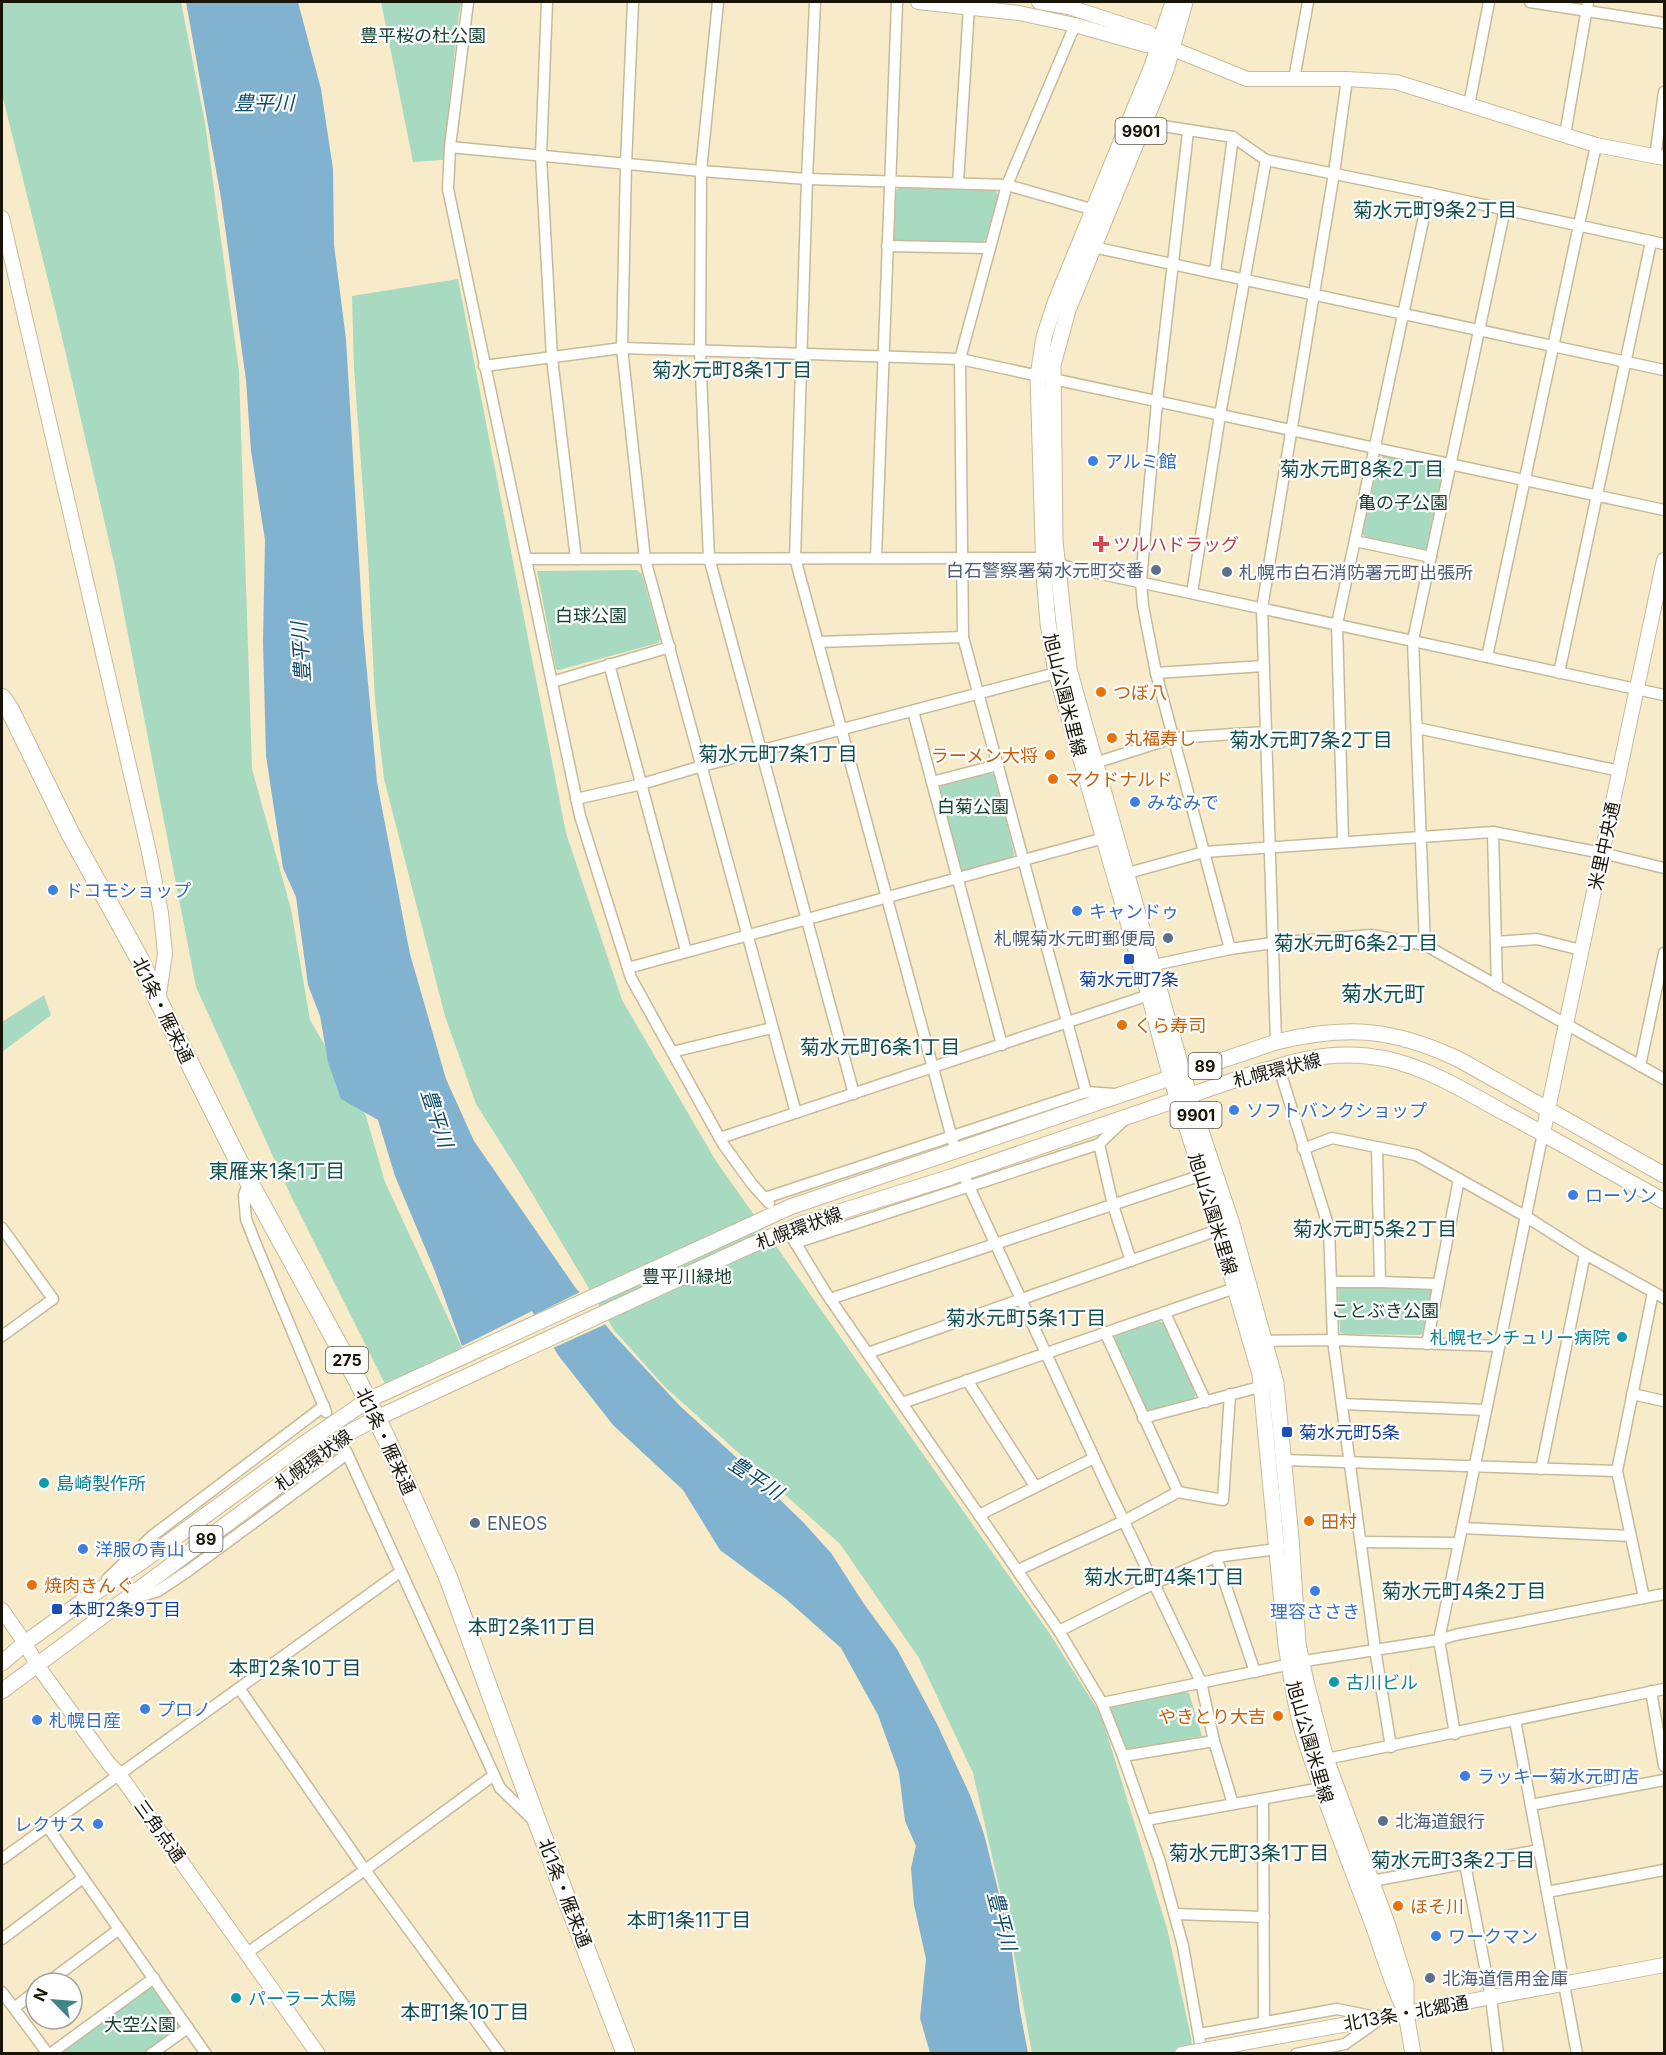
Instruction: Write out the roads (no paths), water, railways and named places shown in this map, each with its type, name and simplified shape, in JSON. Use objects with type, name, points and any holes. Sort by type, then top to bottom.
[{"type":"highway","name":"北1条・雁来通","points":[[2,698],[71,835],[139,958],[249,1182],[377,1418],[448,1577],[538,1824],[626,2054]]},
{"type":"main road","name":"旭山公園米里線","points":[[1173,2],[1166,46],[1166,70],[1144,123],[1050,318],[1044,337],[1050,562],[1048,623],[1056,673],[1110,836],[1128,873],[1154,965],[1177,1076]]},
{"type":"main road","name":"旭山公園米里線","points":[[1045,378],[1064,320],[1093,247],[1100,212],[1185,2]]},
{"type":"main road","name":"旭山公園米里線","points":[[1050,562],[1069,669],[1095,763],[1110,836],[1149,994],[1177,1076],[1202,1175],[1236,1288],[1257,1341]]},
{"type":"main road","name":"札幌環状線","points":[[2,1663],[25,1643],[87,1598],[368,1400],[790,1207],[1276,1042],[1309,1034],[1336,1031],[1396,1036],[1433,1047],[1665,1175]]},
{"type":"main road","name":"札幌環状線","points":[[2,1691],[343,1438],[377,1418],[801,1224],[1256,1073],[1306,1059],[1348,1055],[1368,1056],[1407,1064],[1543,1132],[1665,1201]]},
{"type":"main road","name":"旭山公園米里線","points":[[1183,1097],[1231,1221],[1284,1460],[1298,1644],[1296,1664],[1290,1677],[1302,1728],[1322,1788],[1381,1944],[1393,1986],[1406,2013]]},
{"type":"main road","name":"旭山公園米里線","points":[[1269,1385],[1277,1549],[1286,1644],[1296,1664],[1326,1760],[1372,1881],[1406,1984],[1406,2013],[1413,2054]]},
{"type":"street","points":[[468,2],[450,147],[448,189],[576,799],[631,978],[720,1138],[752,1184],[767,1200],[1086,1092],[1124,1095]]},
{"type":"street","points":[[547,2],[541,156],[552,358],[576,559]]},
{"type":"street","points":[[633,2],[626,164],[622,348],[645,559],[796,1113]]},
{"type":"street","points":[[718,2],[701,171],[700,351],[709,558],[854,1094]]},
{"type":"street","points":[[815,2],[795,558],[952,1139]]},
{"type":"street","points":[[876,557],[897,2]]},
{"type":"street","points":[[918,2],[969,7],[1021,7],[1042,17],[1146,45],[1166,46]]},
{"type":"street","points":[[1042,17],[1045,2],[1096,15],[1149,33],[1166,46],[1247,79],[1347,79],[1396,82],[1596,145],[1660,157],[1665,92]]},
{"type":"street","points":[[1294,80],[1308,2]]},
{"type":"street","points":[[1469,105],[1488,2]]},
{"type":"street","points":[[1530,2],[1587,6],[1665,23]]},
{"type":"street","points":[[1565,135],[1587,6]]},
{"type":"street","points":[[958,183],[969,7]]},
{"type":"street","points":[[1076,25],[1007,185],[960,359],[963,637],[1086,1092]]},
{"type":"street","points":[[1276,1042],[1262,608],[1334,173],[1347,79]]},
{"type":"street","points":[[1144,123],[1188,132],[1233,137],[1266,160],[1665,244]]},
{"type":"street","points":[[1188,132],[1157,402],[1141,581],[1143,606],[1156,673],[1230,949]]},
{"type":"street","points":[[1215,272],[1233,137]]},
{"type":"street","points":[[1486,657],[1596,145]]},
{"type":"street","points":[[450,147],[807,179],[1007,185],[1100,212]]},
{"type":"street","points":[[1192,593],[1220,415],[1266,160]]},
{"type":"street","points":[[1343,841],[1337,624],[1429,193]]},
{"type":"street","points":[[1425,945],[1413,640],[1505,209]]},
{"type":"street","points":[[2,218],[149,852],[161,913],[165,954],[158,1000]]},
{"type":"street","points":[[1559,673],[1651,242]]},
{"type":"street","points":[[887,246],[990,248]]},
{"type":"street","points":[[1093,247],[1665,370]]},
{"type":"street","points":[[484,366],[622,348],[960,359],[1665,510]]},
{"type":"street","points":[[1355,541],[1431,557]]},
{"type":"street","points":[[526,559],[1035,558],[1665,695]]},
{"type":"street","name":"米里中央通","points":[[1543,1132],[1665,560]]},
{"type":"street","points":[[818,642],[963,637]]},
{"type":"street","points":[[552,682],[670,648]]},
{"type":"street","points":[[609,664],[686,951]]},
{"type":"street","points":[[1156,673],[1263,666]]},
{"type":"street","points":[[576,799],[642,784],[702,766],[1056,673]]},
{"type":"street","points":[[913,711],[1002,1045]]},
{"type":"street","points":[[1417,728],[1620,771]]},
{"type":"street","points":[[1095,763],[1173,738],[1266,732]]},
{"type":"street","points":[[932,782],[998,765]]},
{"type":"street","points":[[1493,832],[1497,986]]},
{"type":"street","points":[[1128,873],[1204,852],[1493,832],[1665,868]]},
{"type":"street","points":[[628,968],[1110,836]]},
{"type":"street","points":[[1154,965],[1230,949],[1273,943],[1371,935],[1425,945],[1665,1079]]},
{"type":"street","points":[[1496,942],[1537,939],[1581,950]]},
{"type":"street","points":[[1640,1066],[1665,953]]},
{"type":"street","points":[[720,1138],[1149,994]]},
{"type":"street","points":[[672,1052],[771,1028]]},
{"type":"street","points":[[1279,1068],[1329,1228],[1333,1340],[1375,1649],[1391,1747]]},
{"type":"street","points":[[1125,1118],[1099,1144],[967,1183],[794,1241],[830,1299],[1059,1630],[1102,1703],[1124,1756],[1175,1914],[1200,2034],[1202,2054]]},
{"type":"street","points":[[1455,1734],[1439,1640],[1543,1132]]},
{"type":"street","points":[[1303,1149],[1332,1138],[1416,1155],[1665,1298]]},
{"type":"street","points":[[1099,1144],[1113,1205],[1131,1261]]},
{"type":"street","points":[[1377,1147],[1380,1282]]},
{"type":"street","points":[[830,1299],[1202,1175]]},
{"type":"street","points":[[1426,1344],[1459,1179]]},
{"type":"street","points":[[87,1598],[152,1536],[325,1409],[246,1219],[244,1195],[249,1182]]},
{"type":"street","points":[[967,1183],[1201,1682],[1214,1741],[1233,1804]]},
{"type":"street","points":[[2,1228],[52,1299],[2,1336]]},
{"type":"street","points":[[868,1353],[1218,1230]]},
{"type":"street","points":[[1541,1469],[1585,1254]]},
{"type":"street","points":[[1331,1282],[1438,1284]]},
{"type":"street","points":[[902,1403],[1236,1288]]},
{"type":"street","points":[[1644,1598],[1617,1471],[1653,1292]]},
{"type":"street","points":[[1165,1313],[1206,1402]]},
{"type":"street","points":[[1105,1332],[1178,1492]]},
{"type":"street","points":[[1257,1341],[1333,1340],[1498,1347]]},
{"type":"street","points":[[967,1380],[1035,1486]]},
{"type":"street","points":[[1143,1418],[1269,1385]]},
{"type":"street","points":[[1018,1570],[1124,1521],[1178,1492],[1223,1500],[1230,1394]]},
{"type":"street","points":[[1632,1394],[1665,1401]]},
{"type":"street","points":[[1342,1404],[1486,1410]]},
{"type":"street","points":[[122,1603],[158,1591],[188,1571],[346,1453],[500,1788],[538,1824]]},
{"type":"street","points":[[979,1515],[1094,1458]]},
{"type":"street","points":[[1284,1460],[1617,1471]]},
{"type":"street","points":[[1462,1528],[1630,1536]]},
{"type":"street","points":[[1361,1542],[1459,1543]]},
{"type":"street","points":[[1059,1630],[1155,1583],[1216,1557],[1277,1549]]},
{"type":"street","points":[[1216,1557],[1255,1672]]},
{"type":"street","points":[[2,1859],[400,1572]]},
{"type":"street","points":[[1102,1703],[1375,1649],[1439,1640],[1665,1594]]},
{"type":"street","name":"三角点通","points":[[2,1610],[37,1665],[118,1774],[318,2054]]},
{"type":"street","points":[[239,1688],[365,1870],[500,2054]]},
{"type":"street","points":[[1326,1760],[1665,1689]]},
{"type":"street","points":[[1651,1692],[1665,1766]]},
{"type":"street","points":[[1515,1720],[1577,2054]]},
{"type":"street","points":[[1124,1756],[1214,1741]]},
{"type":"street","points":[[247,1953],[494,1775]]},
{"type":"street","points":[[1531,1805],[1665,1780]]},
{"type":"street","points":[[1146,1820],[1322,1788]]},
{"type":"street","points":[[1263,1799],[1264,2022]]},
{"type":"street","points":[[47,1826],[206,2054]]},
{"type":"street","points":[[1372,1881],[1539,1850]]},
{"type":"street","points":[[1465,1864],[1491,1998],[1498,2054]]},
{"type":"street","points":[[1547,1892],[1665,1870]]},
{"type":"street","points":[[2,1939],[83,1878]]},
{"type":"street","points":[[1175,1914],[1264,1917]]},
{"type":"street","points":[[62,1971],[118,1930]]},
{"type":"street","name":"北13条・北郷通","points":[[1182,2054],[1665,1965]]},
{"type":"street","points":[[2,1992],[49,2054],[154,1978]]},
{"type":"street","points":[[14,2008],[24,2000]]},
{"type":"street","points":[[1200,2034],[1337,2009],[1381,2018]]},
{"type":"street","points":[[1296,2054],[1345,2044],[1381,2018]]},
{"type":"street","points":[[151,2054],[188,2028]]},
{"type":"water","name":"豊平川","points":[[186,2],[298,2],[321,89],[333,169],[334,245],[346,339],[363,628],[377,782],[410,954],[446,1079],[474,1141],[575,1287],[613,1334],[680,1406],[803,1522],[831,1553],[897,1649],[937,1724],[970,1795],[984,1834],[1010,1938],[1028,2053],[930,2053],[920,2018],[926,1959],[914,1905],[911,1868],[916,1846],[905,1821],[899,1773],[878,1715],[841,1648],[786,1599],[720,1550],[683,1490],[613,1425],[558,1355],[532,1311],[462,1346],[434,1269],[395,1176],[378,1120],[341,1099],[328,1062],[320,1016],[308,985],[296,897],[283,868],[266,756],[263,641],[265,540],[251,451],[246,380],[221,198]]},
{"type":"place","name":"アルミ館","points":[[1093,461]]},
{"type":"place","name":"ツルハドラッグ","points":[[1101,544]]},
{"type":"place","name":"白石警察署菊水元町交番","points":[[1156,570]]},
{"type":"place","name":"札幌市白石消防署元町出張所","points":[[1227,572]]},
{"type":"place","name":"つぼ八","points":[[1101,692]]},
{"type":"place","name":"丸福寿し","points":[[1112,738]]},
{"type":"place","name":"ラーメン大将","points":[[1050,755]]},
{"type":"place","name":"マクドナルド","points":[[1053,779]]},
{"type":"place","name":"みなみで","points":[[1135,802]]},
{"type":"place","name":"ドコモショップ","points":[[53,890]]},
{"type":"place","name":"キャンドゥ","points":[[1077,911]]},
{"type":"place","name":"札幌菊水元町郵便局","points":[[1168,938]]},
{"type":"place","name":"菊水元町7条","points":[[1129,959]]},
{"type":"place","name":"くら寿司","points":[[1122,1025]]},
{"type":"place","name":"ソフトバンクショップ","points":[[1234,1110]]},
{"type":"place","name":"ローソン","points":[[1573,1195]]},
{"type":"place","name":"札幌センチュリー病院","points":[[1622,1337]]},
{"type":"place","name":"菊水元町5条","points":[[1287,1432]]},
{"type":"place","name":"島崎製作所","points":[[44,1483]]},
{"type":"place","name":"田村","points":[[1309,1521]]},
{"type":"place","name":"ENEOS","points":[[475,1523]]},
{"type":"place","name":"洋服の青山","points":[[83,1549]]},
{"type":"place","name":"焼肉きんぐ","points":[[32,1585]]},
{"type":"place","name":"理容ささき","points":[[1315,1591]]},
{"type":"place","name":"本町2条9丁目","points":[[57,1609]]},
{"type":"place","name":"古川ビル","points":[[1334,1682]]},
{"type":"place","name":"プロノ","points":[[145,1709]]},
{"type":"place","name":"やきとり大吉","points":[[1278,1716]]},
{"type":"place","name":"札幌日産","points":[[37,1720]]},
{"type":"place","name":"ラッキー菊水元町店","points":[[1465,1776]]},
{"type":"place","name":"北海道銀行","points":[[1383,1821]]},
{"type":"place","name":"レクサス","points":[[98,1824]]},
{"type":"place","name":"ほそ川","points":[[1398,1906]]},
{"type":"place","name":"ワークマン","points":[[1436,1936]]},
{"type":"place","name":"北海道信用金庫","points":[[1430,1978]]},
{"type":"place","name":"パーラー太陽","points":[[236,1998]]},
{"type":"district","name":"菊水元町9条2丁目","points":[[1435,210]]},
{"type":"district","name":"菊水元町8条1丁目","points":[[732,370]]},
{"type":"district","name":"菊水元町8条2丁目","points":[[1362,469]]},
{"type":"district","name":"菊水元町7条2丁目","points":[[1311,740]]},
{"type":"district","name":"菊水元町7条1丁目","points":[[778,754]]},
{"type":"district","name":"菊水元町6条2丁目","points":[[1356,943]]},
{"type":"district","name":"菊水元町","points":[[1383,993]]},
{"type":"district","name":"菊水元町6条1丁目","points":[[880,1047]]},
{"type":"district","name":"東雁来1条1丁目","points":[[277,1171]]},
{"type":"district","name":"菊水元町5条2丁目","points":[[1375,1229]]},
{"type":"district","name":"菊水元町5条1丁目","points":[[1026,1318]]},
{"type":"district","name":"菊水元町4条1丁目","points":[[1164,1577]]},
{"type":"district","name":"菊水元町4条2丁目","points":[[1464,1591]]},
{"type":"district","name":"本町2条11丁目","points":[[532,1627]]},
{"type":"district","name":"本町2条10丁目","points":[[295,1668]]},
{"type":"district","name":"菊水元町3条1丁目","points":[[1249,1853]]},
{"type":"district","name":"菊水元町3条2丁目","points":[[1453,1860]]},
{"type":"district","name":"本町1条11丁目","points":[[689,1920]]},
{"type":"district","name":"本町1条10丁目","points":[[465,2012]]},
{"type":"park label","name":"豊平桜の杜公園","points":[[423,35]]},
{"type":"park label","name":"亀の子公園","points":[[1403,502]]},
{"type":"park label","name":"白球公園","points":[[591,615]]},
{"type":"park label","name":"白菊公園","points":[[973,806]]},
{"type":"park label","name":"豊平川緑地","points":[[687,1276]]},
{"type":"park label","name":"ことぶき公園","points":[[1385,1310]]},
{"type":"park label","name":"大空公園","points":[[140,2024]]}]
